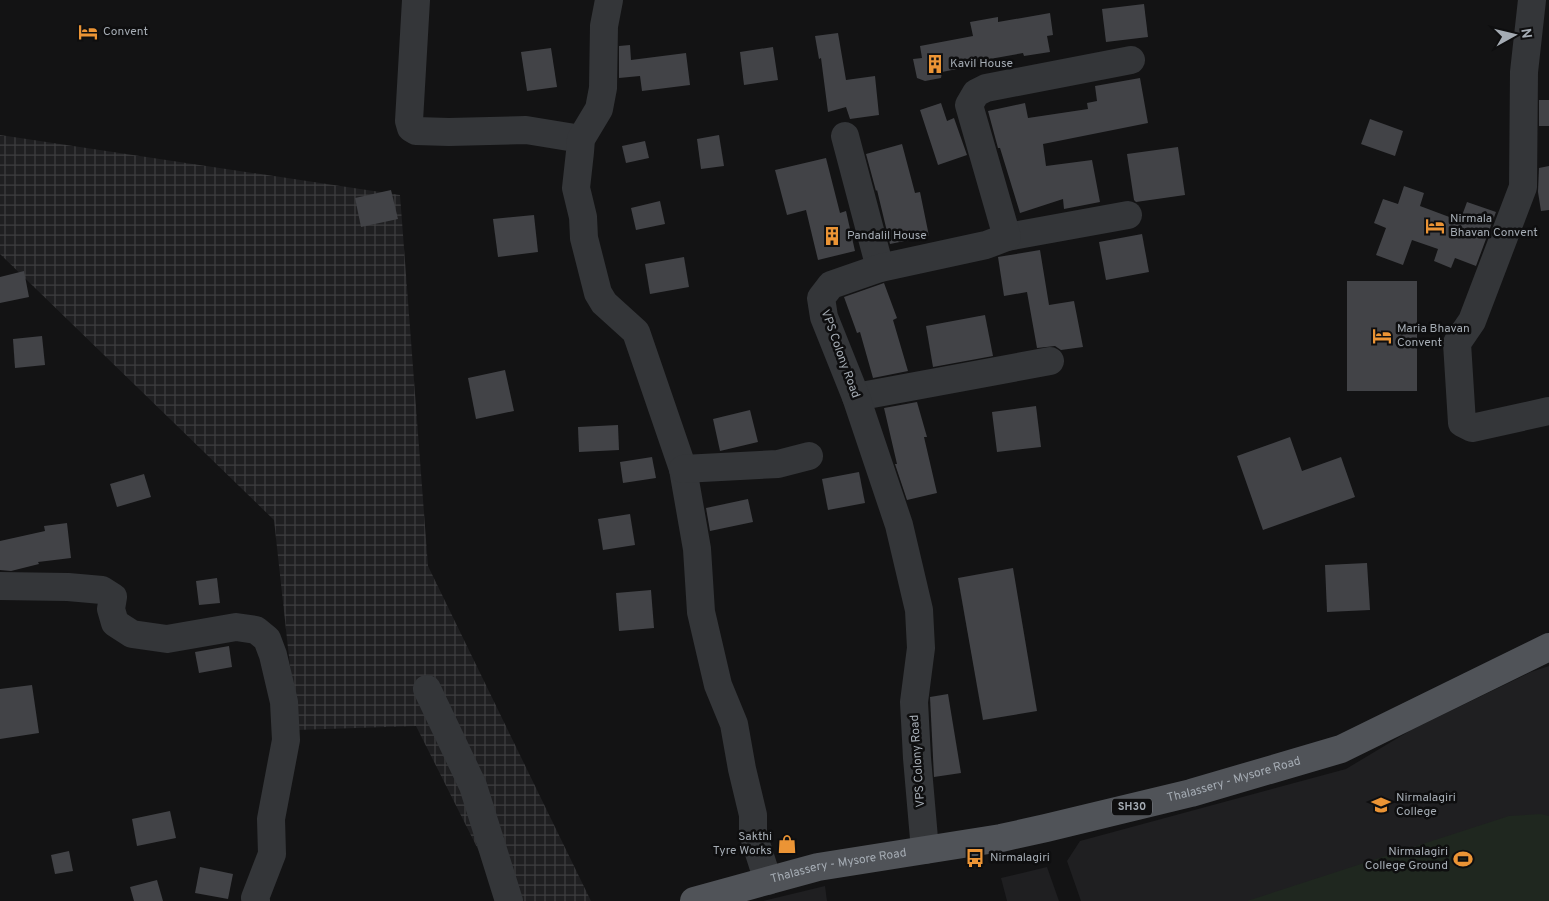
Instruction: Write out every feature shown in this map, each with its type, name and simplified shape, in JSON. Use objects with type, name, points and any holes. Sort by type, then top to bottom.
[{"type":"main road","name":"Thalassery - Mysore Road","points":[[694,901],[818,867],[1019,834],[1181,795],[1341,749],[1549,647]]},
{"type":"street","points":[[416,0],[409,121],[411,128],[416,131],[450,132],[526,130],[581,139]]},
{"type":"street","points":[[609,0],[604,26],[602,95],[599,109],[581,139],[576,188],[584,238],[598,293],[604,303],[636,332],[683,469],[697,549],[700,612],[718,685],[734,724],[753,815],[753,834],[768,881]]},
{"type":"street","points":[[1532,0],[1524,72],[1523,187],[1472,321],[1457,343],[1462,423],[1472,428],[1549,411]]},
{"type":"street","points":[[1007,237],[969,105],[976,93],[986,88],[1130,60]]},
{"type":"street","points":[[845,136],[880,268]]},
{"type":"street","name":"VPS Colony Road","points":[[925,850],[914,702],[921,648],[919,610],[899,525],[856,398],[824,317],[821,298],[831,285],[880,268],[986,245],[1007,237],[1128,215]]},
{"type":"street","points":[[856,398],[1050,361]]},
{"type":"street","points":[[683,469],[778,464],[809,456]]},
{"type":"street","points":[[0,586],[68,587],[102,590],[113,597],[111,609],[115,623],[132,634],[167,639],[236,627],[256,630],[267,639],[273,655],[284,702],[286,740],[271,819],[272,854],[255,898],[256,901]]},
{"type":"street","points":[[427,689],[473,786],[509,901]]},
{"type":"shaded area","points":[[0,135],[400,195],[428,566],[591,901],[504,901],[416,726],[297,730],[274,520],[0,254]]},
{"type":"shaded area","name":"Nirmalagiri College","points":[[1549,666],[1549,901],[1081,901],[1067,861],[1080,841],[1346,769],[1411,730],[1531,672]]},
{"type":"shaded area","name":"Nirmalagiri College Ground","points":[[1541,814],[1549,816],[1549,901],[1247,901],[1509,816]]},
{"type":"shaded area","points":[[1047,867],[1059,901],[1007,901],[1001,878]]},
{"type":"shaded area","points":[[825,886],[827,901],[763,901]]},
{"type":"building","points":[[1144,4],[1148,37],[1106,42],[1102,9]]},
{"type":"building","points":[[1050,13],[1053,35],[1047,36],[1050,52],[1024,56],[1023,53],[956,65],[957,69],[942,72],[941,78],[925,81],[917,78],[913,59],[922,58],[920,46],[973,36],[970,22],[998,17],[998,22]]},
{"type":"building","points":[[838,33],[846,80],[875,76],[879,115],[850,119],[846,107],[828,112],[821,58],[819,59],[815,36]]},
{"type":"building","points":[[630,45],[631,60],[686,53],[690,85],[642,91],[640,76],[619,78],[619,46]]},
{"type":"building","points":[[773,47],[778,80],[744,85],[740,52]]},
{"type":"building","points":[[551,48],[557,87],[527,91],[521,52]]},
{"type":"building","points":[[1140,78],[1148,123],[1043,144],[1046,166],[1092,160],[1100,202],[1064,209],[1063,199],[1020,213],[1000,148],[998,148],[988,111],[1025,103],[1028,118],[1088,109],[1087,103],[1097,101],[1095,86]]},
{"type":"building","points":[[1539,100],[1549,100],[1549,126],[1539,126]]},
{"type":"building","points":[[941,103],[947,121],[954,118],[967,155],[938,165],[920,110]]},
{"type":"building","points":[[1370,119],[1403,131],[1395,156],[1361,144]]},
{"type":"building","points":[[719,135],[724,166],[701,169],[697,139]]},
{"type":"building","points":[[645,141],[649,158],[626,163],[622,146]]},
{"type":"building","points":[[902,144],[915,193],[920,192],[929,236],[890,244],[866,154]]},
{"type":"building","points":[[1178,147],[1185,195],[1136,202],[1134,200],[1127,154]]},
{"type":"building","points":[[826,158],[840,213],[846,211],[855,251],[818,260],[806,210],[787,215],[775,170]]},
{"type":"building","points":[[1549,166],[1549,210],[1541,211],[1538,192],[1539,168]]},
{"type":"building","name":"Nirmala Bhavan Convent","points":[[1404,186],[1424,193],[1420,206],[1460,221],[1467,202],[1496,212],[1476,266],[1455,258],[1451,268],[1434,261],[1438,249],[1412,240],[1403,265],[1376,255],[1386,228],[1374,223],[1383,199],[1398,204]]},
{"type":"building","points":[[391,190],[398,219],[361,227],[355,198]]},
{"type":"building","points":[[660,201],[665,224],[636,230],[631,208]]},
{"type":"building","points":[[534,215],[538,252],[498,257],[493,219]]},
{"type":"building","points":[[1142,234],[1149,272],[1106,280],[1099,242]]},
{"type":"building","points":[[1040,250],[1049,305],[1074,301],[1083,347],[1061,350],[1055,346],[1037,348],[1027,292],[1004,296],[998,257]]},
{"type":"building","points":[[684,257],[689,287],[650,294],[645,264]]},
{"type":"building","points":[[24,271],[29,297],[0,303],[0,277]]},
{"type":"building","name":"Maria Bhavan Convent","points":[[1347,281],[1417,281],[1417,391],[1347,391]]},
{"type":"building","points":[[884,283],[897,318],[893,320],[908,371],[873,378],[860,332],[857,333],[844,297]]},
{"type":"building","points":[[985,315],[993,356],[933,367],[926,326]]},
{"type":"building","points":[[42,336],[45,365],[15,368],[13,339]]},
{"type":"building","points":[[505,370],[514,411],[476,419],[468,378]]},
{"type":"building","points":[[917,402],[927,437],[924,437],[937,493],[907,500],[895,464],[897,464],[884,408]]},
{"type":"building","points":[[1036,406],[1041,447],[997,452],[992,412]]},
{"type":"building","points":[[750,410],[758,442],[720,451],[713,419]]},
{"type":"building","points":[[618,425],[619,450],[579,452],[578,427]]},
{"type":"building","points":[[1290,437],[1302,471],[1341,457],[1355,497],[1263,530],[1237,456]]},
{"type":"building","points":[[652,457],[656,478],[623,483],[620,462]]},
{"type":"building","points":[[859,472],[865,503],[828,510],[822,479]]},
{"type":"building","points":[[144,474],[151,497],[117,507],[110,484]]},
{"type":"building","points":[[748,499],[753,522],[710,531],[706,508]]},
{"type":"building","points":[[630,514],[635,545],[603,550],[598,519]]},
{"type":"building","points":[[67,523],[71,558],[38,562],[39,564],[11,571],[0,570],[0,541],[45,531],[44,526]]},
{"type":"building","points":[[1367,563],[1370,610],[1327,612],[1325,565]]},
{"type":"building","points":[[1013,568],[1037,711],[983,720],[958,578]]},
{"type":"building","points":[[217,578],[220,603],[199,605],[196,581]]},
{"type":"building","points":[[651,590],[654,628],[619,631],[616,593]]},
{"type":"building","points":[[229,646],[232,667],[199,673],[195,652]]},
{"type":"building","points":[[32,685],[39,733],[0,739],[0,689]]},
{"type":"building","points":[[948,694],[961,773],[934,777],[930,697]]},
{"type":"building","points":[[170,811],[176,838],[137,846],[132,819]]},
{"type":"building","points":[[69,851],[73,871],[55,874],[51,855]]},
{"type":"building","points":[[200,867],[233,874],[228,899],[195,893]]},
{"type":"building","points":[[157,880],[163,901],[134,901],[130,887]]},
{"type":"place","name":"Convent","points":[[88,32]]},
{"type":"place","name":"Kavil House","points":[[935,64]]},
{"type":"place","name":"Nirmala Bhavan Convent","points":[[1435,226]]},
{"type":"place","name":"Pandalil House","points":[[832,236]]},
{"type":"place","name":"Maria Bhavan Convent","points":[[1382,336]]},
{"type":"place","name":"Nirmalagiri College","points":[[1381,805]]},
{"type":"place","name":"Sakthi Tyre Works","points":[[787,844]]},
{"type":"place","name":"Nirmalagiri","points":[[975,858]]},
{"type":"place","name":"Nirmalagiri College Ground","points":[[1463,859]]}]
